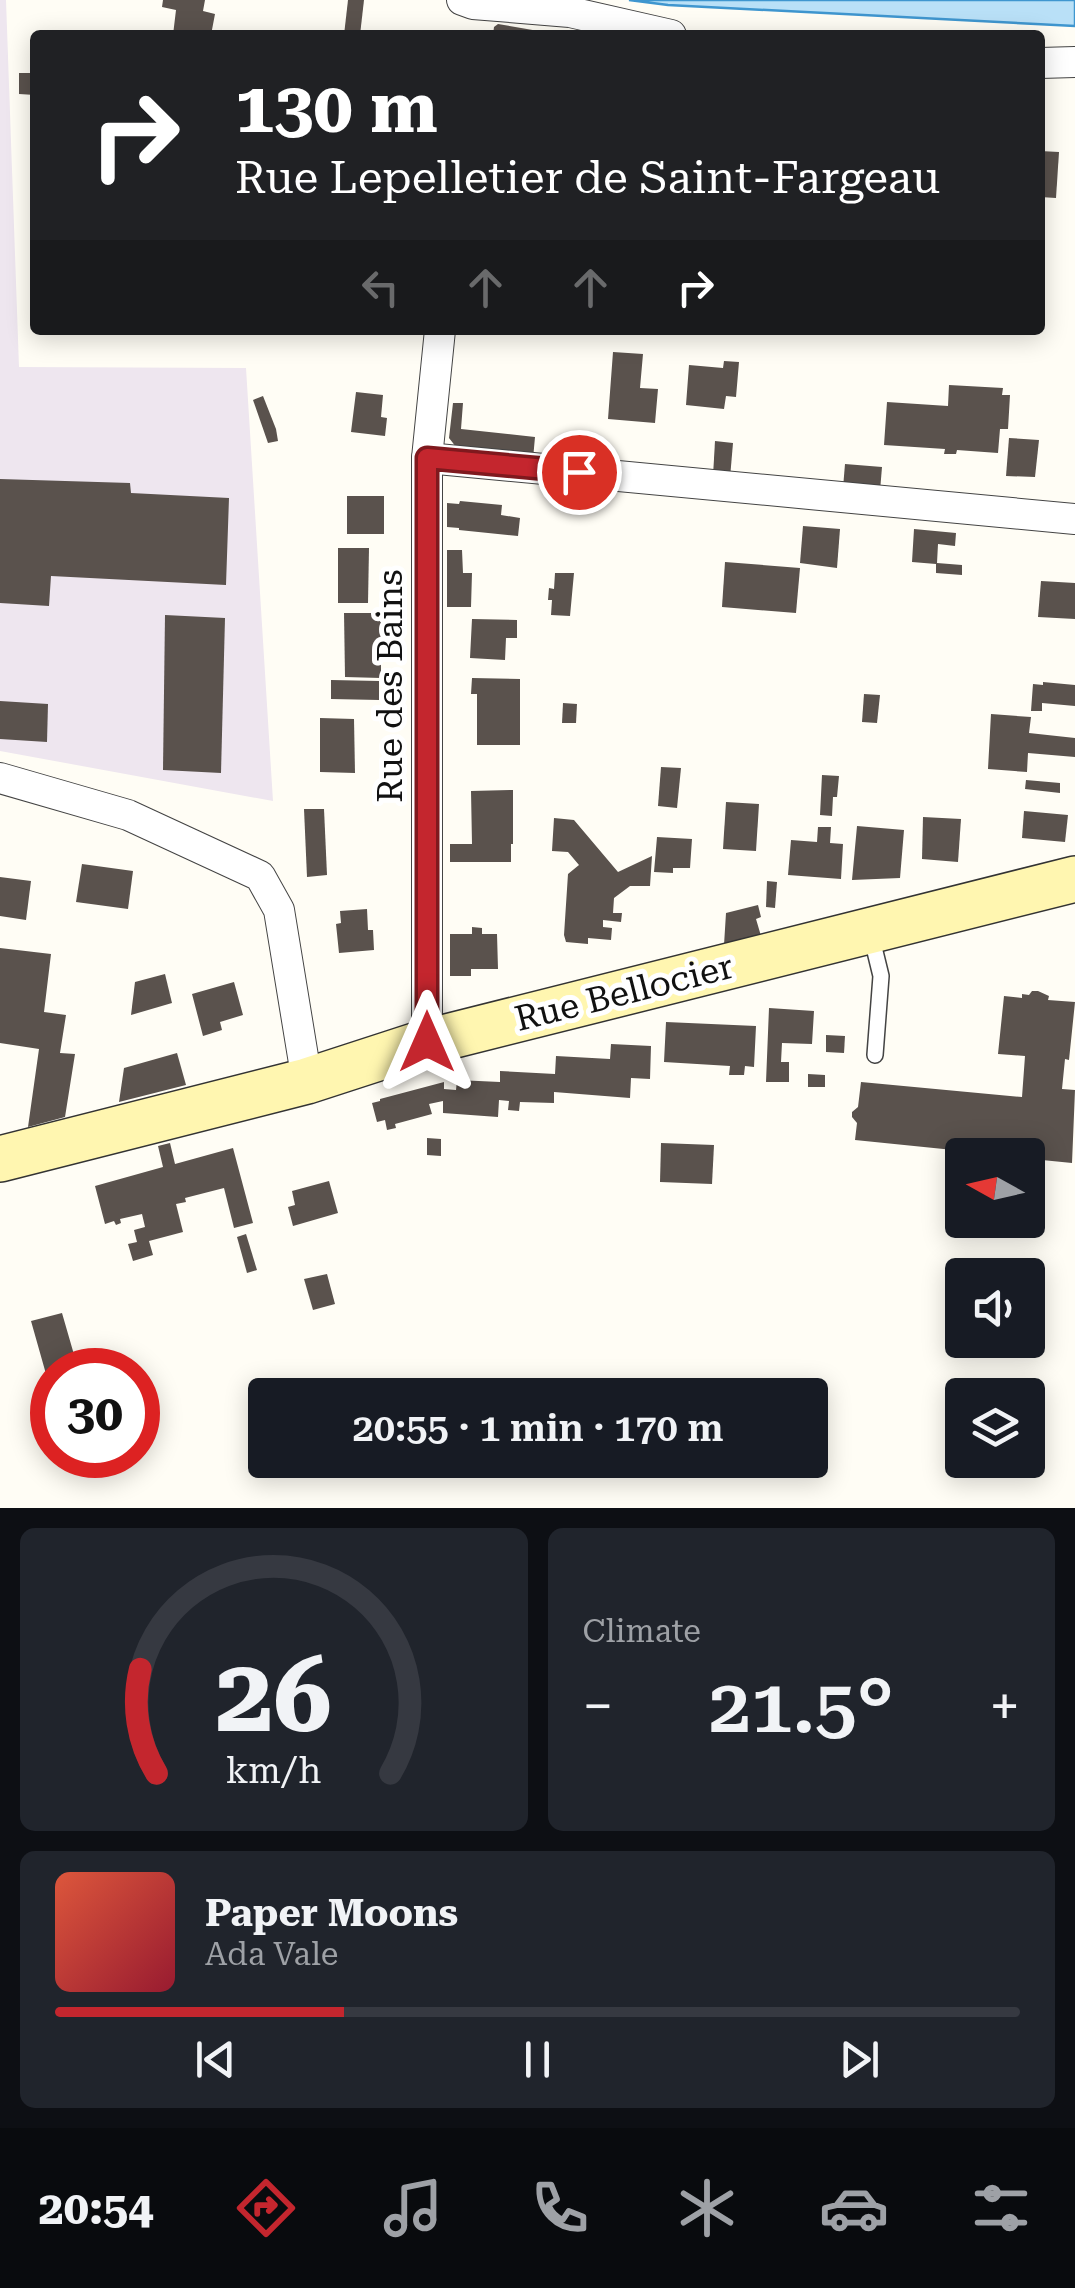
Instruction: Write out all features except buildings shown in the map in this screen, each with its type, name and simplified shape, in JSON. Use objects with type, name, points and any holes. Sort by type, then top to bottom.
[{"type":"street","points":[[470,30],[468,2],[570,12],[649,30]]},
{"type":"street","points":[[1045,62],[1075,62]]},
{"type":"street","name":"Rue des Bains","points":[[427,1042],[427,458],[439,335]]},
{"type":"street","points":[[427,458],[1075,519]]},
{"type":"street","points":[[0,778],[128,815],[260,876],[279,910],[308,1081]]},
{"type":"street","name":"Rue Bellocier","points":[[0,1160],[308,1081],[427,1042],[1075,879]]},
{"type":"lane","points":[[870,931],[882,976],[875,1055]]},
{"type":"shaded area","points":[[0,0],[6,0],[19,367],[246,368],[273,801],[0,751]]},
{"type":"water","points":[[629,0],[1075,0],[1075,26],[668,5]]},
{"type":"route","points":[[427,1042],[427,458],[579,472]]}]
